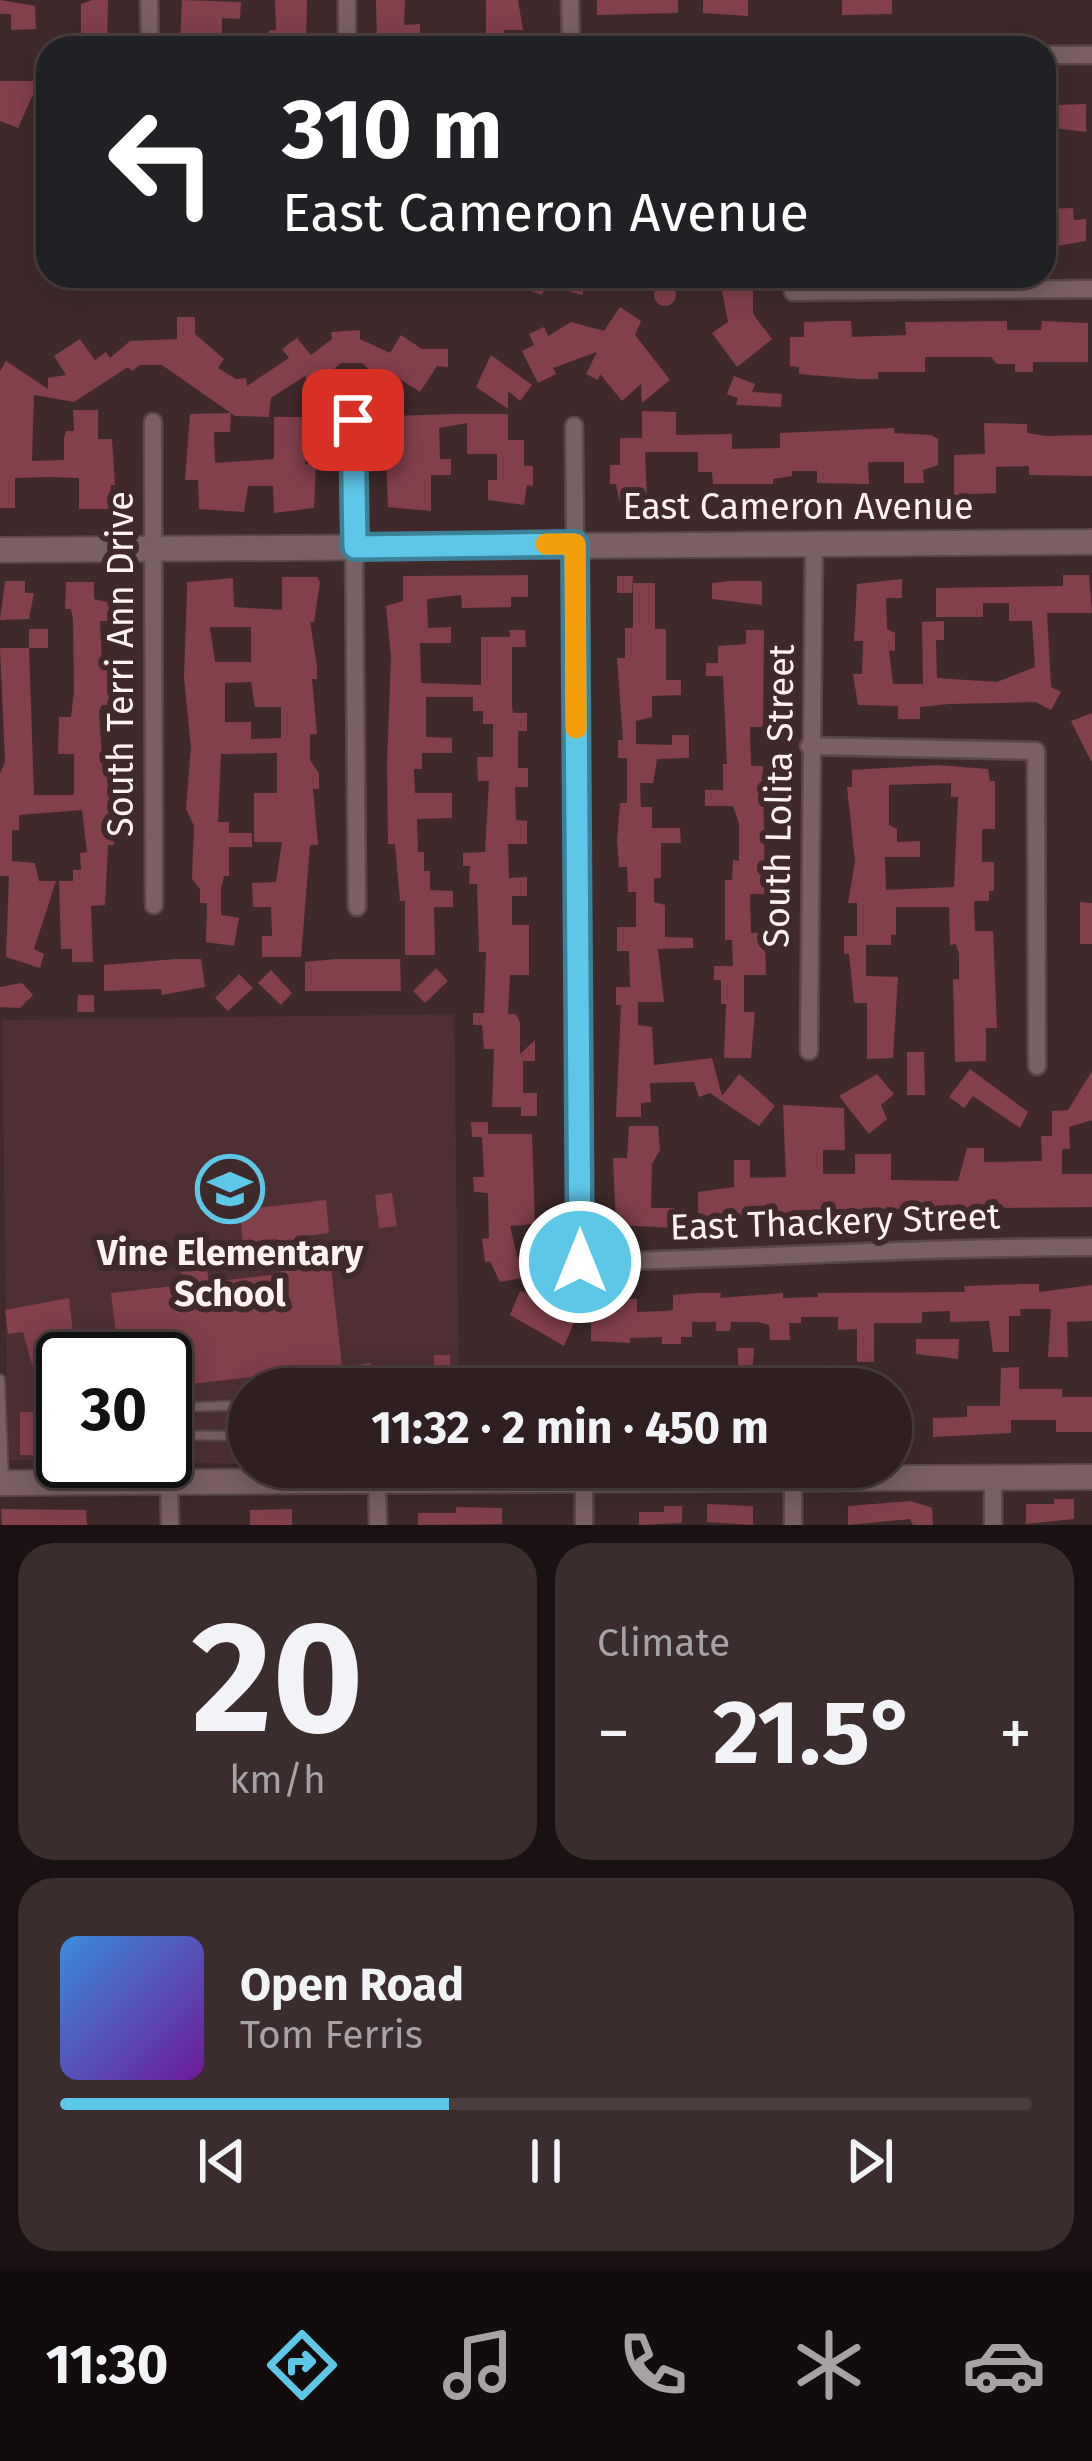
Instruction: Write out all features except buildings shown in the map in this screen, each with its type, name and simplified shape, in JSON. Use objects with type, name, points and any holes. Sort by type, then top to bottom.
[{"type":"main road","name":"East Cameron Avenue","points":[[0,550],[1092,542]]},
{"type":"main road","points":[[192,1477],[228,1476]]},
{"type":"main road","points":[[912,1478],[1092,1477]]},
{"type":"main road","points":[[2,1482],[36,1479]]},
{"type":"street","points":[[149,0],[149,36]]},
{"type":"street","points":[[347,0],[347,36]]},
{"type":"street","points":[[570,0],[571,36]]},
{"type":"street","points":[[1056,55],[1092,55]]},
{"type":"street","points":[[992,288],[1092,290]]},
{"type":"street","points":[[353,420],[357,907]]},
{"type":"street","name":"South Terri Ann Drive","points":[[152,422],[154,905]]},
{"type":"street","points":[[574,426],[575,544]]},
{"type":"street","name":"South Lolita Street","points":[[809,1051],[814,541]]},
{"type":"street","name":"East Thackery Street","points":[[575,544],[580,1262],[813,1258],[888,1247],[1092,1247]]},
{"type":"street","points":[[809,746],[1036,752],[1037,1066]]},
{"type":"street","points":[[993,1477],[993,1525]]},
{"type":"street","points":[[170,1488],[170,1525]]},
{"type":"street","points":[[377,1488],[377,1525]]},
{"type":"street","points":[[584,1488],[584,1525]]},
{"type":"street","points":[[793,1488],[793,1525]]},
{"type":"lane","points":[[0,1379],[2,1482]]},
{"type":"lane","points":[[192,1407],[228,1406]]},
{"type":"lane","points":[[192,1435],[228,1436]]},
{"type":"shaded area","name":"Vine Elementary School","points":[[454,1014],[459,1368],[228,1368],[228,1464],[192,1463],[192,1332],[36,1332],[36,1461],[8,1460],[2,1020]]},
{"type":"slow traffic","points":[[546,544],[575,544],[576,728]]},
{"type":"place","name":"Vine Elementary School","points":[[230,1189]]},
{"type":"route","points":[[353,420],[355,547],[575,544],[580,1262]]}]
